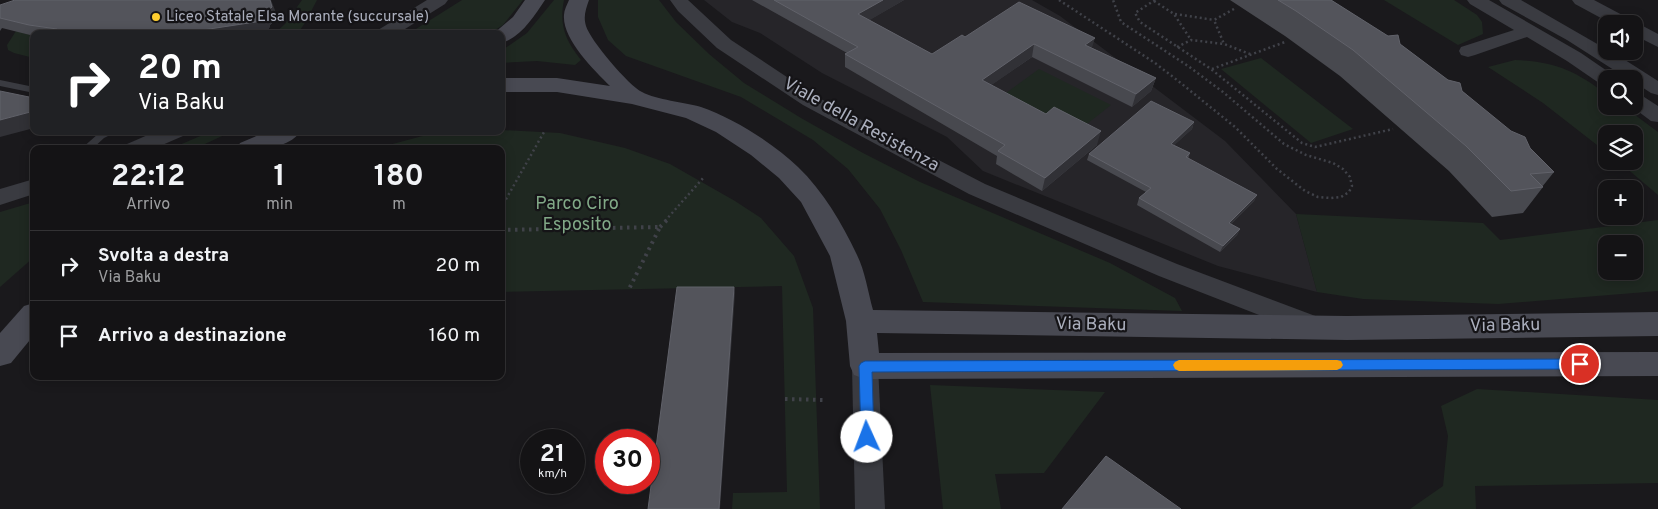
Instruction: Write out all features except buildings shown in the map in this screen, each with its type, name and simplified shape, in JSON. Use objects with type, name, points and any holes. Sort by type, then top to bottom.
[{"type":"main road","points":[[505,34],[520,21],[536,0]]},
{"type":"main road","points":[[579,0],[574,15],[578,35],[633,97]]},
{"type":"main road","points":[[505,85],[557,86],[633,97],[694,113],[724,127],[760,149],[788,172],[811,197],[844,256],[861,321],[865,366],[1658,364]]},
{"type":"main road","points":[[258,145],[280,135]]},
{"type":"main road","points":[[0,354],[20,320]]},
{"type":"main road","name":"Via Baku","points":[[861,321],[1321,328],[1658,324]]},
{"type":"street","points":[[390,30],[439,0]]},
{"type":"street","name":"Viale della Resistenza","points":[[679,0],[724,44],[810,101],[977,189]]},
{"type":"street","points":[[1476,0],[1598,74]]},
{"type":"street","points":[[1508,0],[1654,82]]},
{"type":"street","points":[[1581,0],[1609,15]]},
{"type":"street","points":[[1468,51],[1528,31]]},
{"type":"street","points":[[1643,32],[1658,40]]},
{"type":"street","points":[[1643,105],[1658,116]]},
{"type":"street","points":[[143,145],[167,135]]},
{"type":"street","points":[[0,197],[30,187]]},
{"type":"street","name":"Via Baku","points":[[977,189],[1168,270],[1321,328]]},
{"type":"street","points":[[865,366],[870,509]]},
{"type":"lane","points":[[0,83],[30,89]]},
{"type":"lane","points":[[90,145],[100,135]]},
{"type":"path","points":[[1059,0],[1177,80],[1228,121],[1277,169],[1305,191],[1331,198],[1341,197],[1349,192],[1352,186],[1350,177],[1343,169],[1333,163],[1306,155],[1284,144],[1202,77],[1121,22],[1113,0]]},
{"type":"path","points":[[1191,40],[1174,14],[1154,0],[1138,9],[1135,15],[1140,22],[1211,69],[1308,146],[1315,147],[1393,129]]},
{"type":"path","points":[[1174,14],[1214,20],[1234,9]]},
{"type":"path","points":[[1214,20],[1224,44]]},
{"type":"path","points":[[1177,47],[1191,40],[1224,44],[1251,54]]},
{"type":"path","points":[[1211,69],[1285,42]]},
{"type":"path","points":[[505,201],[544,132]]},
{"type":"path","points":[[629,289],[660,227],[704,177]]},
{"type":"path","points":[[505,230],[660,227]]},
{"type":"path","points":[[785,399],[824,400]]},
{"type":"shaded area","points":[[704,0],[1032,0],[1060,16],[1225,141],[1296,214],[1317,292],[1218,266],[983,171],[947,137],[822,73],[760,33],[732,22]]},
{"type":"green space","points":[[302,0],[317,0],[300,30],[278,30]]},
{"type":"green space","points":[[462,0],[523,0],[503,25],[495,30],[414,30]]},
{"type":"green space","points":[[554,0],[564,0],[563,25],[567,39],[581,60],[575,65],[537,61],[505,63],[505,48],[527,33]]},
{"type":"green space","points":[[598,0],[659,0],[676,22],[709,54],[744,83],[801,118],[920,182],[1110,263],[1175,298],[1182,311],[923,302],[901,250],[880,209],[848,169],[813,140],[741,97],[626,56],[608,40],[598,17]]},
{"type":"green space","points":[[1384,0],[1454,0],[1477,15],[1482,22],[1483,34],[1458,45]]},
{"type":"green space","points":[[16,31],[30,35],[30,57],[8,50],[7,45]]},
{"type":"green space","points":[[1261,58],[1353,129],[1311,143],[1221,69]]},
{"type":"green space","points":[[1515,60],[1553,65],[1564,69],[1574,73],[1598,89],[1598,115],[1635,115],[1658,132],[1658,195],[1643,182],[1643,180],[1640,180],[1629,170],[1643,170],[1643,125],[1598,125],[1598,146],[1543,103],[1488,67]]},
{"type":"green space","points":[[1039,69],[1111,105],[1078,131],[1006,93]]},
{"type":"green space","name":"Parco Ciro Esposito","points":[[505,130],[560,133],[625,148],[670,164],[761,218],[794,256],[813,308],[820,509],[732,509],[733,493],[787,492],[782,286],[505,292],[505,145],[389,145],[426,135],[505,135]]},
{"type":"green space","points":[[203,135],[224,135],[203,145],[179,145]]},
{"type":"green space","points":[[30,203],[30,261],[0,287],[0,212]]},
{"type":"green space","points":[[1296,214],[1483,223],[1500,240],[1618,225],[1643,225],[1643,222],[1658,220],[1658,291],[1498,304],[1363,299],[1317,292]]},
{"type":"green space","points":[[930,385],[1105,392],[1044,473],[995,474],[1001,509],[943,509]]},
{"type":"green space","points":[[1477,389],[1658,400],[1658,483],[1475,486],[1476,509],[1410,509],[1443,486],[1448,436],[1441,406]]},
{"type":"slow traffic","points":[[1179,365],[1337,365]]},
{"type":"place","name":"Liceo Statale Elsa Morante (succursale)","points":[[156,17]]},
{"type":"route","points":[[867,437],[865,366],[1580,364]]}]
